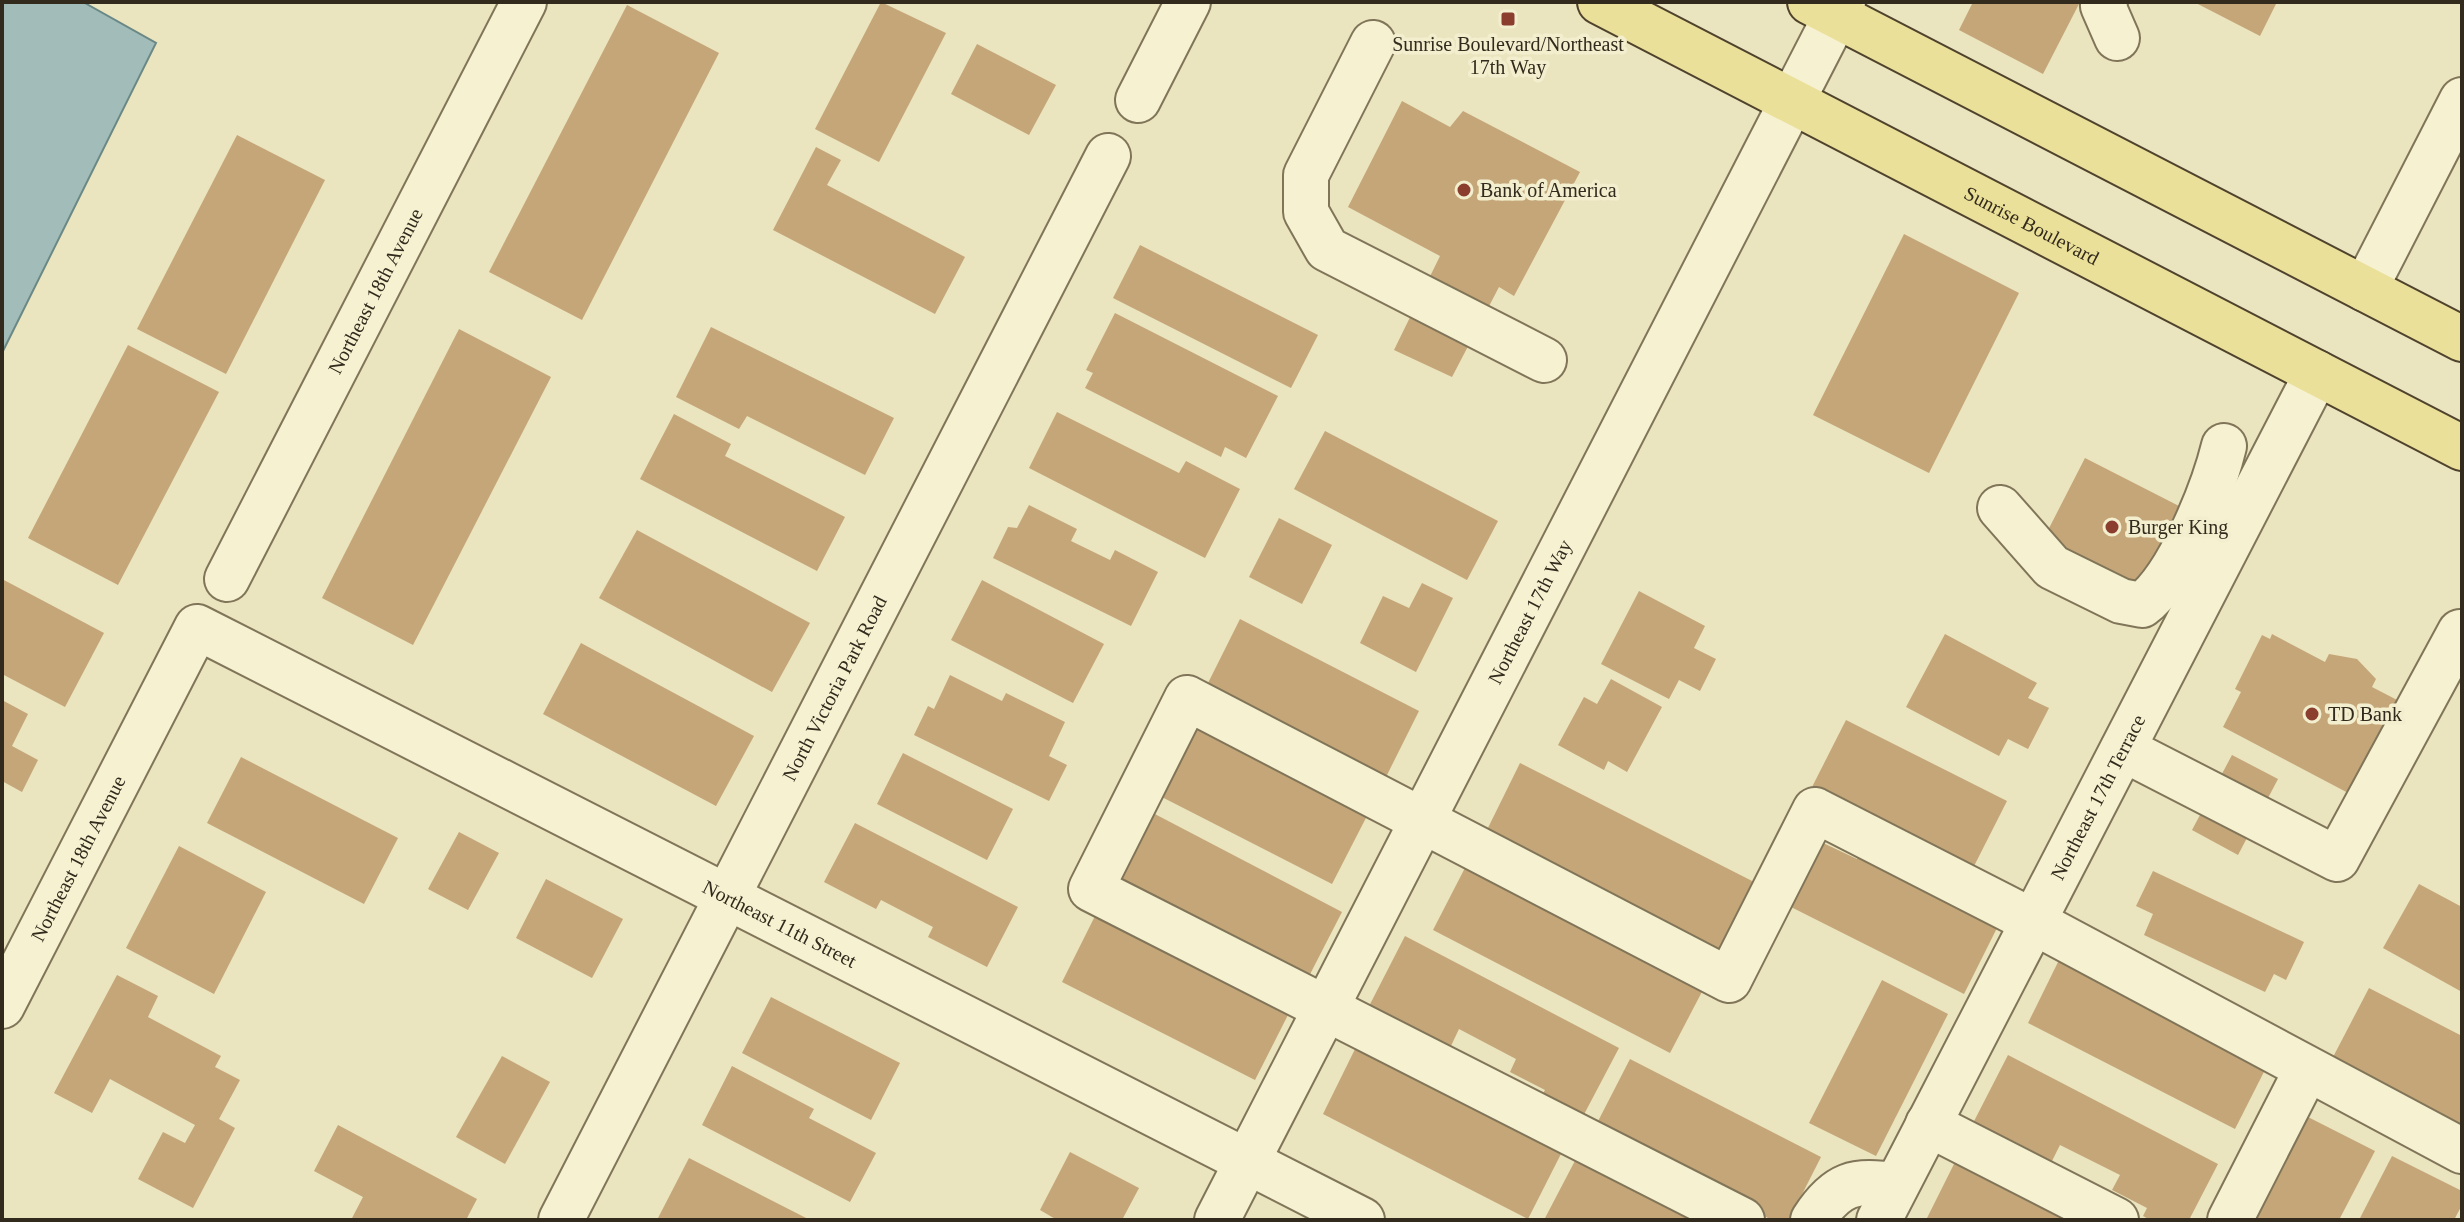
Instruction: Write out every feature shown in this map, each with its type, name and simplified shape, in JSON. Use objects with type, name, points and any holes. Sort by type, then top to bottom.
[{"type":"main road","name":"Sunrise Boulevard","points":[[1600,2],[2462,448]]},
{"type":"main road","points":[[1829,6],[2462,339]]},
{"type":"street","name":"Northeast 18th Avenue","points":[[227,579],[524,2]]},
{"type":"street","points":[[1138,100],[1188,2]]},
{"type":"street","name":"Northeast 17th Way","points":[[1217,1220],[1792,102],[1829,6]]},
{"type":"street","points":[[1373,43],[1306,175],[1306,212],[1327,249],[1544,360]]},
{"type":"street","points":[[2365,289],[2462,100]]},
{"type":"street","name":"North Victoria Park Road","points":[[561,1220],[1108,156]]},
{"type":"street","name":"Northeast 17th Terrace","points":[[1888,1203],[2317,373]]},
{"type":"street","points":[[2000,508],[2052,567],[2121,601],[2142,605],[2160,592],[2215,485],[2224,446]]},
{"type":"street","name":"Northeast 18th Avenue","points":[[2,1006],[197,627]]},
{"type":"street","name":"Northeast 11th Street","points":[[197,627],[1362,1220]]},
{"type":"street","points":[[2123,749],[2337,859],[2460,632]]},
{"type":"street","points":[[1742,1220],[1091,889],[1187,698],[1729,980],[1815,810],[2032,921],[2462,1151]]},
{"type":"street","points":[[2230,1220],[2307,1069]]},
{"type":"street","points":[[1928,1124],[2116,1220]]},
{"type":"street","points":[[1813,1220],[1840,1189],[1871,1181],[1888,1203]]},
{"type":"water","points":[[2,2],[83,2],[156,43],[2,353]]},
{"type":"building","points":[[881,2],[946,33],[879,162],[815,129]]},
{"type":"building","points":[[1973,2],[2080,2],[2043,74],[1959,30]]},
{"type":"building","points":[[2194,2],[2277,2],[2260,36]]},
{"type":"building","points":[[627,5],[719,53],[582,320],[489,272]]},
{"type":"building","points":[[977,44],[1056,85],[1029,135],[951,94]]},
{"type":"building","name":"Bank of America","points":[[1402,101],[1450,127],[1463,111],[1580,172],[1514,296],[1499,287],[1452,377],[1394,350],[1440,256],[1348,207]]},
{"type":"building","points":[[237,135],[325,180],[226,374],[137,329]]},
{"type":"building","points":[[816,147],[841,160],[827,185],[965,257],[935,314],[773,230]]},
{"type":"building","points":[[1904,234],[2019,293],[1929,473],[1813,415]]},
{"type":"building","points":[[1140,245],[1318,335],[1291,388],[1113,298]]},
{"type":"building","points":[[1115,313],[1278,396],[1246,458],[1225,447],[1221,457],[1085,388],[1093,373],[1086,370]]},
{"type":"building","points":[[711,327],[894,418],[865,475],[747,416],[739,429],[676,397]]},
{"type":"building","points":[[459,329],[551,377],[413,645],[322,598]]},
{"type":"building","points":[[128,345],[219,392],[118,585],[28,538]]},
{"type":"building","points":[[1057,412],[1179,473],[1186,461],[1240,489],[1205,558],[1029,468]]},
{"type":"building","points":[[674,414],[731,444],[725,456],[845,517],[817,571],[640,479]]},
{"type":"building","points":[[1325,431],[1498,521],[1467,580],[1294,489]]},
{"type":"building","name":"Burger King","points":[[2085,458],[2179,506],[2170,524],[2179,529],[2146,593],[2043,540]]},
{"type":"building","points":[[1029,505],[1077,529],[1071,541],[1110,560],[1115,550],[1158,572],[1131,626],[993,558],[1008,527],[1017,528]]},
{"type":"building","points":[[1279,518],[1332,545],[1302,604],[1249,577]]},
{"type":"building","points":[[637,530],[810,623],[772,692],[599,598]]},
{"type":"building","points":[[2,579],[104,633],[65,707],[2,674]]},
{"type":"building","points":[[982,580],[1104,644],[1073,703],[951,640]]},
{"type":"building","points":[[1422,583],[1453,598],[1416,672],[1360,643],[1383,596],[1409,608]]},
{"type":"building","points":[[1639,591],[1705,626],[1694,648],[1716,659],[1700,691],[1679,680],[1669,699],[1601,664]]},
{"type":"building","points":[[1240,619],[1419,711],[1382,785],[1203,693]]},
{"type":"building","points":[[1945,634],[2037,683],[2028,698],[2049,708],[2028,749],[2008,739],[1999,756],[1906,707]]},
{"type":"building","name":"TD Bank","points":[[2272,634],[2325,662],[2329,654],[2357,659],[2376,679],[2372,687],[2401,702],[2352,795],[2223,727],[2241,692],[2235,689],[2262,635],[2270,639]]},
{"type":"building","points":[[581,643],[754,736],[716,806],[543,714]]},
{"type":"building","points":[[950,675],[1002,701],[1006,693],[1065,722],[1049,756],[1067,765],[1049,801],[914,735],[928,706],[934,709]]},
{"type":"building","points":[[1611,679],[1662,707],[1627,772],[1608,761],[1604,770],[1558,745],[1584,697],[1597,704]]},
{"type":"building","points":[[2,700],[28,714],[12,746],[38,760],[22,792],[2,781]]},
{"type":"building","points":[[1846,720],[2007,801],[1970,874],[1809,793]]},
{"type":"building","points":[[1189,721],[1369,812],[1332,884],[1152,792]]},
{"type":"building","points":[[903,753],[1013,809],[987,860],[877,804]]},
{"type":"building","points":[[2232,755],[2278,779],[2238,855],[2192,830]]},
{"type":"building","points":[[241,757],[398,838],[364,904],[207,823]]},
{"type":"building","points":[[1520,763],[1758,884],[1720,957],[1484,836]]},
{"type":"building","points":[[1151,812],[1342,912],[1306,982],[1115,881]]},
{"type":"building","points":[[855,823],[1018,907],[987,967],[928,937],[933,927],[881,900],[876,909],[824,882]]},
{"type":"building","points":[[459,832],[499,853],[468,910],[428,889]]},
{"type":"building","points":[[1821,842],[1857,859],[1861,850],[1966,902],[1962,911],[1997,928],[1964,994],[1789,906]]},
{"type":"building","points":[[179,846],[266,892],[214,994],[126,948]]},
{"type":"building","points":[[1468,862],[1705,986],[1670,1053],[1433,930]]},
{"type":"building","points":[[2153,871],[2304,942],[2286,980],[2274,974],[2265,992],[2144,935],[2153,914],[2136,906]]},
{"type":"building","points":[[546,879],[623,919],[592,978],[516,938]]},
{"type":"building","points":[[2419,884],[2462,907],[2462,992],[2383,948]]},
{"type":"building","points":[[1099,908],[1292,1007],[1255,1080],[1062,982]]},
{"type":"building","points":[[1405,936],[1619,1048],[1580,1122],[1539,1100],[1545,1090],[1510,1072],[1516,1059],[1459,1029],[1450,1048],[1365,1014]]},
{"type":"building","points":[[2062,954],[2270,1060],[2235,1129],[2028,1023]]},
{"type":"building","points":[[117,975],[158,996],[148,1017],[221,1056],[215,1067],[240,1080],[219,1119],[235,1128],[193,1208],[138,1179],[163,1132],[185,1143],[195,1125],[110,1079],[92,1113],[54,1093]]},
{"type":"building","points":[[1882,980],[1948,1014],[1876,1156],[1809,1123]]},
{"type":"building","points":[[2369,988],[2462,1036],[2462,1126],[2332,1059]]},
{"type":"building","points":[[771,997],[900,1063],[871,1120],[742,1053]]},
{"type":"building","points":[[1359,1041],[1565,1146],[1528,1219],[1323,1114]]},
{"type":"building","points":[[2008,1055],[2218,1164],[2189,1220],[2150,1220],[2143,1216],[2147,1208],[2112,1190],[2120,1175],[2060,1145],[2052,1161],[2013,1141],[2009,1149],[1970,1129]]},
{"type":"building","points":[[502,1056],[550,1082],[505,1164],[456,1137]]},
{"type":"building","points":[[1630,1059],[1821,1157],[1789,1220],[1772,1220],[1594,1129]]},
{"type":"building","points":[[732,1066],[814,1109],[809,1118],[876,1153],[850,1202],[702,1125]]},
{"type":"building","points":[[2304,1115],[2375,1151],[2339,1220],[2250,1220]]},
{"type":"building","points":[[338,1125],[477,1199],[466,1220],[351,1220],[363,1197],[314,1171]]},
{"type":"building","points":[[1070,1152],[1139,1188],[1122,1220],[1057,1220],[1040,1210]]},
{"type":"building","points":[[1959,1154],[2088,1220],[1926,1220]]},
{"type":"building","points":[[1578,1155],[1704,1220],[1544,1220]]},
{"type":"building","points":[[2392,1156],[2462,1191],[2462,1205],[2454,1220],[2359,1220]]},
{"type":"building","points":[[689,1158],[810,1220],[657,1220]]},
{"type":"place","name":"Sunrise Boulevard/Northeast 17th Way","points":[[1508,19]]},
{"type":"place","name":"Bank of America","points":[[1464,190]]},
{"type":"place","name":"Burger King","points":[[2112,527]]},
{"type":"place","name":"TD Bank","points":[[2312,714]]}]
